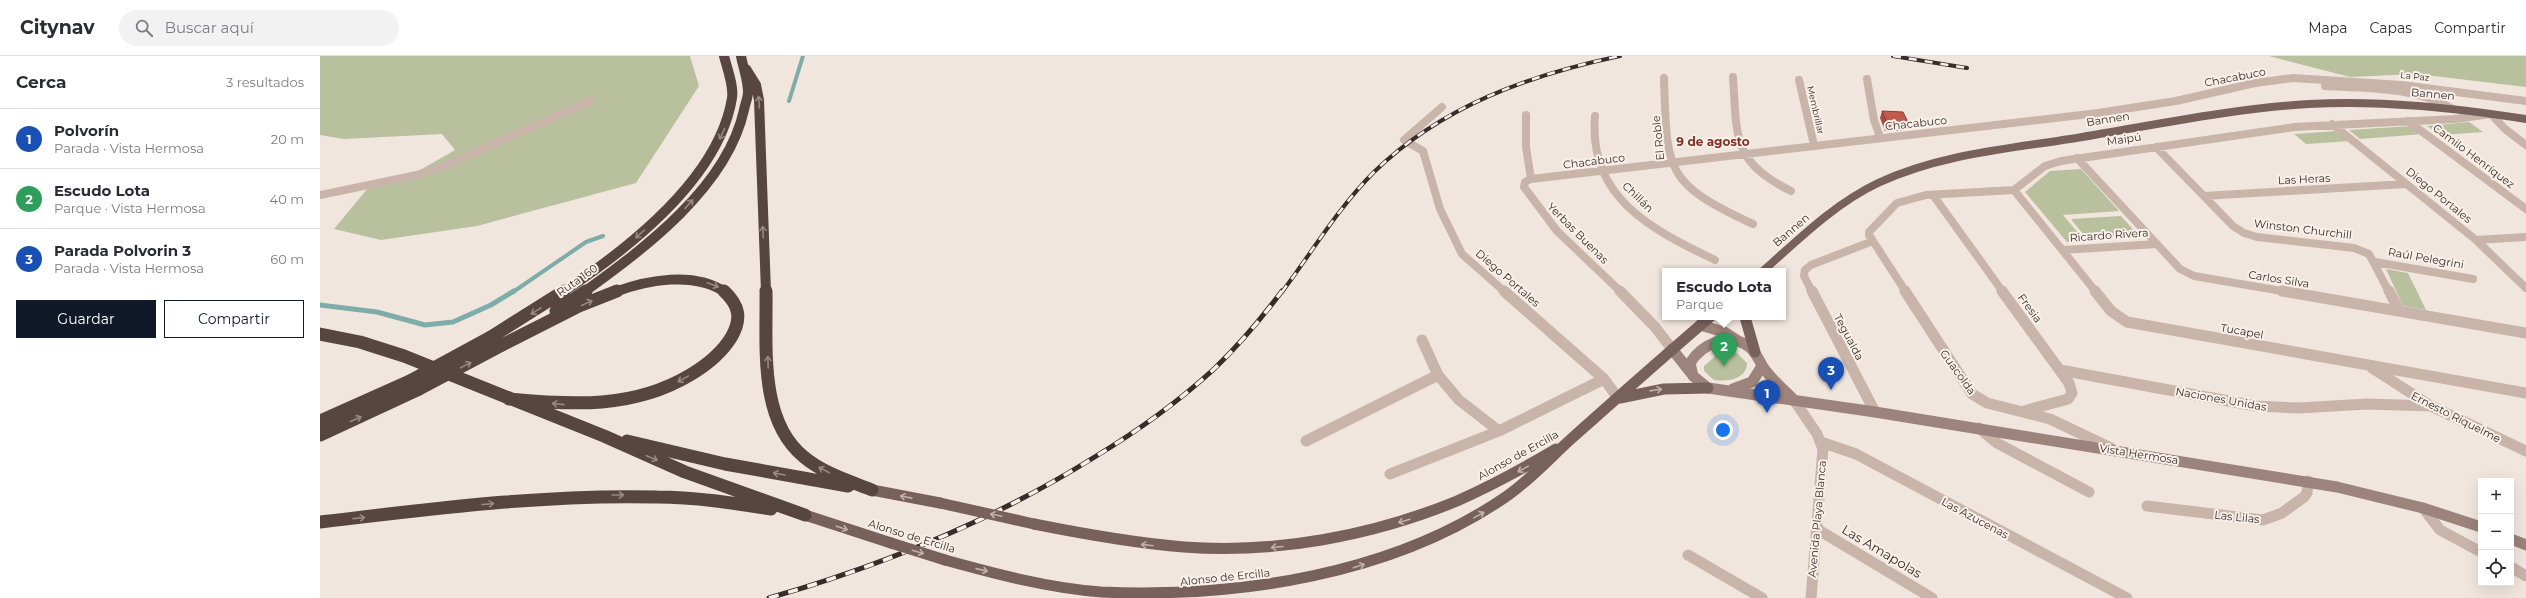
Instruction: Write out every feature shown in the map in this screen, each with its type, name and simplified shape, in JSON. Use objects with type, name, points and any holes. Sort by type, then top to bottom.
[{"type":"highway","name":"Ruta 160","points":[[320,435],[414,385],[549,303],[600,267],[641,233],[687,187],[715,146],[730,110],[732,82],[724,56]]},
{"type":"highway","name":"Ruta 160","points":[[320,422],[414,385],[502,345],[563,306],[616,269],[658,234],[690,204],[714,174],[738,132],[748,96],[746,69],[742,56]]},
{"type":"highway","points":[[746,69],[756,85],[759,100],[769,391],[774,417],[783,437],[802,456],[829,472],[872,490]]},
{"type":"highway","points":[[502,345],[608,294],[662,280],[695,280],[715,286],[730,296],[738,310],[737,322],[732,335],[718,354],[681,380],[650,394],[618,402],[586,406],[509,398]]},
{"type":"highway","points":[[320,334],[383,348],[604,436],[685,472],[805,515]]},
{"type":"highway","points":[[604,436],[725,464],[872,490]]},
{"type":"highway","points":[[320,522],[545,498],[611,495],[698,498],[805,515]]},
{"type":"main road","name":"Bannen","points":[[1767,268],[1854,196],[1895,176],[1948,160],[2129,129],[2289,106],[2359,103],[2453,109],[2491,114]]},
{"type":"main road","points":[[2491,114],[2526,119]]},
{"type":"main road","points":[[1568,441],[1706,320]]},
{"type":"main road","points":[[1746,320],[1755,352],[1762,366],[1794,400]]},
{"type":"main road","points":[[1700,325],[1724,332],[1755,352]]},
{"type":"main road","points":[[1691,373],[1691,360],[1706,346],[1724,340],[1741,343]]},
{"type":"main road","points":[[1672,349],[1691,373],[1708,388]]},
{"type":"main road","name":"Vista Hermosa","points":[[1728,390],[1752,382],[1762,366]]},
{"type":"main road","points":[[1618,398],[1664,389],[1708,388]]},
{"type":"main road","name":"Vista Hermosa","points":[[1708,388],[1979,428],[2308,481],[2423,508],[2478,526]]},
{"type":"main road","name":"Alonso de Ercilla","points":[[872,490],[1129,542],[1187,548],[1257,548],[1320,542],[1379,529],[1434,511],[1509,477],[1568,441]]},
{"type":"main road","name":"Alonso de Ercilla","points":[[805,515],[945,560],[1057,586],[1120,594],[1187,595],[1291,583],[1382,559],[1460,525],[1524,484],[1568,441]]},
{"type":"main road","points":[[2514,540],[2526,545]]},
{"type":"street","points":[[1733,77],[1742,153],[1750,166],[1763,177],[1791,191]]},
{"type":"street","name":"El Roble","points":[[1664,78],[1670,162],[1678,174],[1703,199],[1753,224]]},
{"type":"street","points":[[2301,78],[2320,85],[2422,97],[2441,102],[2453,109]]},
{"type":"street","name":"Chacabuco","points":[[1531,180],[1742,153],[2098,113],[2176,101],[2255,83],[2301,78]]},
{"type":"street","name":"La Paz","points":[[2301,78],[2408,85],[2526,101]]},
{"type":"street","points":[[1867,79],[1874,120],[1880,137]]},
{"type":"street","name":"Membrillar","points":[[1799,80],[1814,145]]},
{"type":"street","points":[[320,195],[416,174],[444,166],[590,101]]},
{"type":"street","name":"Diego Portales","points":[[1442,107],[1404,140],[1423,151],[1440,209],[1462,254],[1604,379],[1618,398]]},
{"type":"street","points":[[2491,114],[2505,129],[2526,145]]},
{"type":"street","name":"Maipú","points":[[2014,190],[2049,164],[2077,158],[2278,129],[2332,124],[2455,119],[2491,114]]},
{"type":"street","name":"Yerbas Buenas","points":[[1526,115],[1526,147],[1531,180],[1525,182],[1524,187],[1544,218],[1646,316],[1672,349]]},
{"type":"street","name":"Chillán","points":[[1595,116],[1594,145],[1602,171],[1618,196],[1644,220],[1669,236],[1715,260]]},
{"type":"street","name":"Camilo Henríquez","points":[[2408,121],[2526,209]]},
{"type":"street","name":"Diego Portales","points":[[2332,124],[2476,240],[2526,288]]},
{"type":"street","name":"Winston Churchill","points":[[2156,147],[2236,228],[2244,233],[2257,237],[2358,249],[2369,254],[2375,262],[2399,310]]},
{"type":"street","name":"Carlos Silva","points":[[2077,158],[2180,268],[2194,276],[2526,333]]},
{"type":"street","name":"Las Heras","points":[[2204,196],[2406,184]]},
{"type":"street","points":[[1873,241],[1869,232],[1893,205],[1933,195],[2014,190]]},
{"type":"street","name":"Tucapel","points":[[2014,190],[2111,311],[2126,322],[2526,393]]},
{"type":"street","name":"Fresia","points":[[1933,195],[2072,388],[2070,397],[2060,403],[2024,411]]},
{"type":"street","points":[[2476,240],[2526,237]]},
{"type":"street","name":"Tegualda","points":[[1873,241],[1811,265],[1804,273],[1804,279],[1875,412]]},
{"type":"street","name":"Guacolda","points":[[1873,241],[1972,394],[1985,402],[2024,411],[2059,423],[2114,450]]},
{"type":"street","name":"Ricardo Rivera","points":[[2063,250],[2157,244]]},
{"type":"street","name":"Raúl Pelegrini","points":[[2375,262],[2473,279]]},
{"type":"street","points":[[1422,340],[1438,374],[1459,400],[1499,431]]},
{"type":"street","name":"Ernesto Riquelme","points":[[2369,365],[2431,406],[2526,451]]},
{"type":"street","name":"Naciones Unidas","points":[[2060,370],[2256,406],[2299,408],[2367,404],[2431,406]]},
{"type":"street","points":[[1306,441],[1438,374]]},
{"type":"street","points":[[1390,474],[1499,431],[1604,379]]},
{"type":"street","name":"Avenida Playa Blanca","points":[[1794,400],[1821,442],[1823,458],[1810,598]]},
{"type":"street","points":[[1979,428],[1997,443],[2089,492]]},
{"type":"street","name":"Las Azucenas","points":[[1821,442],[1856,454],[2127,598]]},
{"type":"street","name":"Las Lilas","points":[[2147,506],[2256,520],[2268,520],[2304,497],[2308,487],[2308,481]]},
{"type":"street","points":[[2423,508],[2427,518],[2437,528],[2478,550]]},
{"type":"street","name":"Las Amapolas","points":[[1817,529],[1932,598]]},
{"type":"street","points":[[1688,555],[1762,598]]},
{"type":"street","points":[[2514,569],[2526,576]]},
{"type":"green space","points":[[320,56],[690,56],[699,86],[636,183],[477,226],[381,240],[334,229],[368,188],[422,169],[455,150],[442,134],[344,139],[320,135]]},
{"type":"green space","points":[[2269,56],[2526,56],[2526,87],[2417,74],[2350,77]]},
{"type":"green space","points":[[2469,122],[2483,132],[2441,135],[2427,126]]},
{"type":"green space","points":[[2412,126],[2423,134],[2360,139],[2349,130]]},
{"type":"green space","points":[[2337,131],[2350,141],[2306,144],[2294,134]]},
{"type":"green space","points":[[2081,169],[2119,211],[2063,215],[2085,241],[2067,242],[2025,192],[2050,171]]},
{"type":"green space","points":[[2121,216],[2138,235],[2086,238],[2071,219]]},
{"type":"green space","points":[[2386,269],[2408,273],[2426,310],[2403,306]]},
{"type":"green space","points":[[1725,351],[1737,353],[1747,363],[1746,368],[1744,373],[1740,376],[1730,380],[1714,380],[1704,371],[1704,366],[1719,353]]},
{"type":"building","points":[[1882,111],[1903,112],[1908,122],[1887,123]]},
{"type":"waterway","points":[[789,101],[803,56]]},
{"type":"waterway","points":[[513,292],[586,242],[603,236]]},
{"type":"waterway","points":[[320,305],[377,312],[425,325],[453,322],[491,305],[514,291]]},
{"type":"railway","points":[[1282,292],[1337,215],[1361,186],[1374,172],[1400,149],[1428,129],[1458,111],[1488,96],[1553,73],[1620,56]]},
{"type":"railway","points":[[1893,56],[1967,68]]},
{"type":"railway","points":[[769,598],[812,585],[895,556],[976,521],[1055,481],[1125,438],[1186,394],[1214,369],[1241,341],[1282,291]]},
{"type":"place","name":"Escudo Lota","points":[[1724,366]]},
{"type":"place","name":"Parada Polvorin 3","points":[[1831,390]]},
{"type":"place","name":"Polvorín","points":[[1767,413]]},
{"type":"district","name":"9 de agosto","points":[[1713,141]]}]
